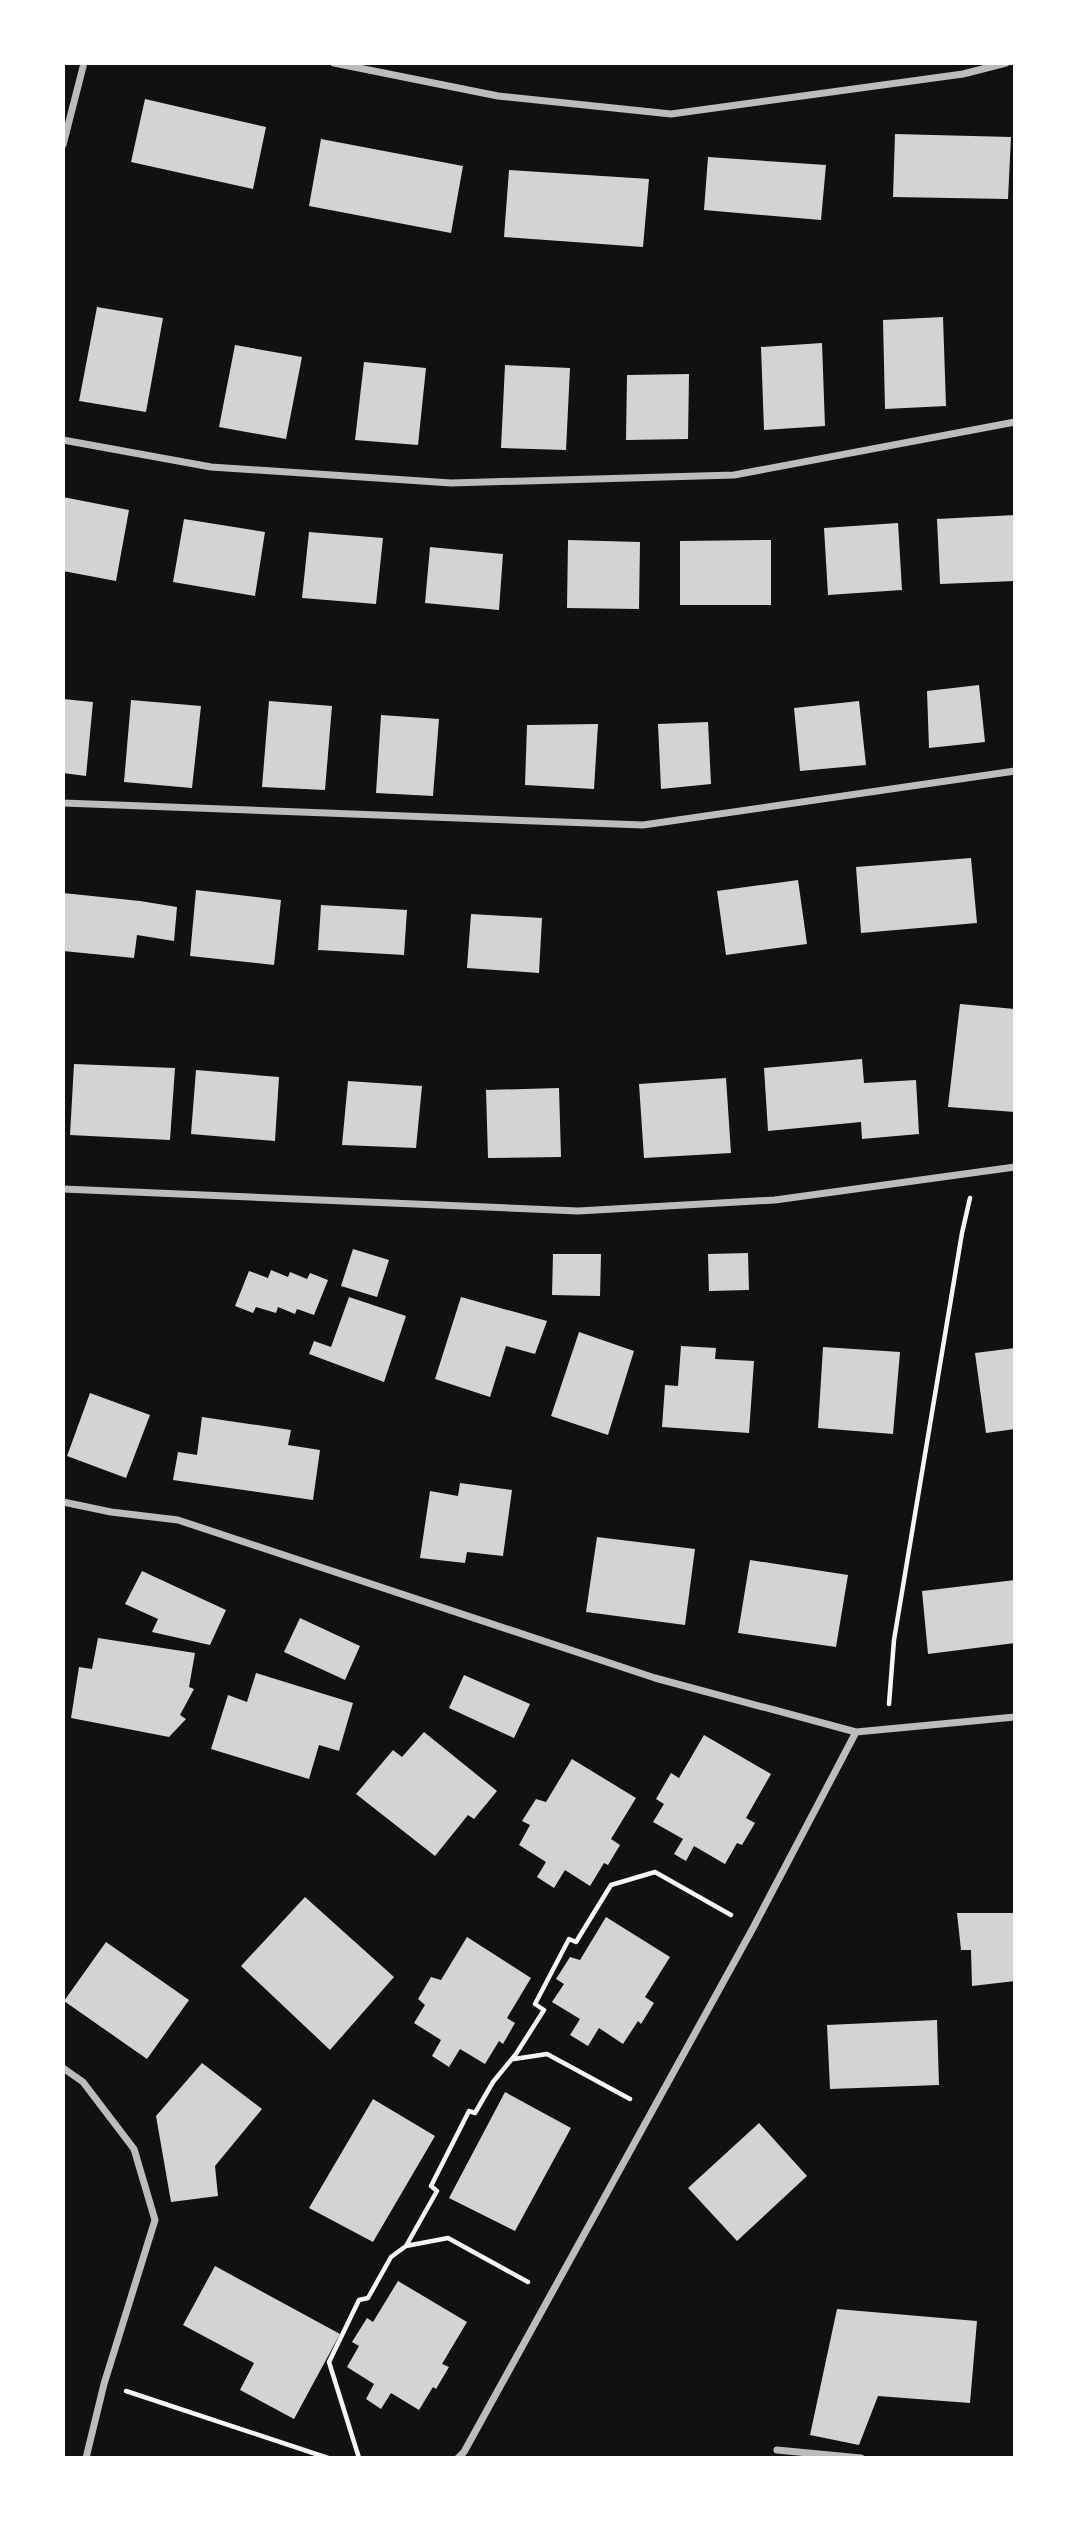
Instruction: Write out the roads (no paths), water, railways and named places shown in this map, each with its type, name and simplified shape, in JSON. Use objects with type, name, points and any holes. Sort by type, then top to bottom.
[{"type":"street","points":[[63,145],[84,63]]},
{"type":"street","points":[[334,63],[498,96],[671,114],[963,74],[1006,63]]},
{"type":"street","points":[[63,440],[211,467],[451,483],[734,475],[1015,422]]},
{"type":"street","points":[[63,803],[642,825],[1015,771]]},
{"type":"street","points":[[63,1189],[578,1211],[775,1200],[1015,1167]]},
{"type":"street","points":[[63,1502],[111,1512],[178,1520],[655,1678],[856,1732],[1015,1717]]},
{"type":"street","points":[[458,2458],[464,2452],[753,1928],[856,1732]]},
{"type":"street","points":[[63,2068],[83,2082],[134,2149],[155,2220],[104,2384],[86,2458]]},
{"type":"street","points":[[777,2450],[861,2458]]}]
